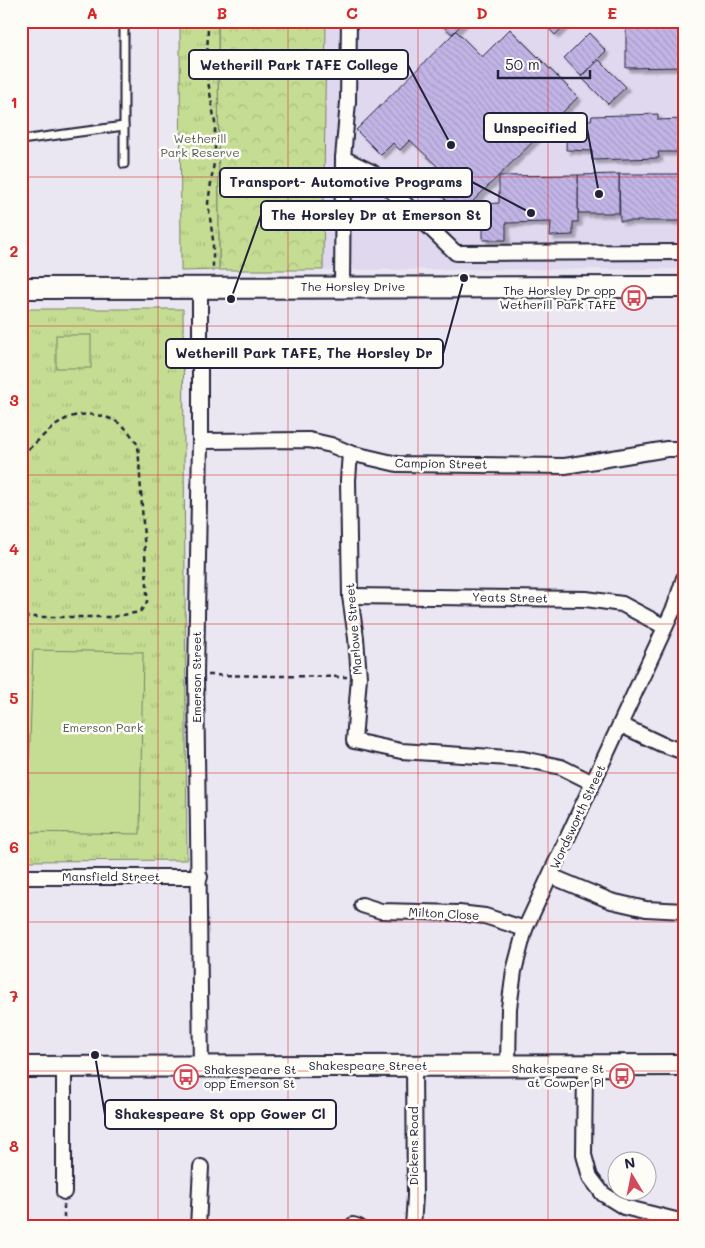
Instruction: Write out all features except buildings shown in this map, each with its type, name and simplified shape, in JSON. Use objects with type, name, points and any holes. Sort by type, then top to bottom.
[{"type":"street","points":[[342,288],[343,158],[348,102],[349,21]]},
{"type":"street","points":[[343,158],[372,172],[456,253],[684,252]]},
{"type":"street","name":"The Horsley Drive","points":[[21,288],[684,287]]},
{"type":"street","name":"Emerson Street","points":[[200,288],[200,441],[196,675],[201,1066]]},
{"type":"street","name":"Campion Street","points":[[200,441],[309,440],[330,445],[350,453],[397,464],[565,466],[668,449],[684,449]]},
{"type":"street","name":"Marlowe Street","points":[[350,453],[348,480],[350,596],[359,677],[354,741],[402,751],[522,759],[561,767],[593,783]]},
{"type":"street","name":"Wordsworth Street","points":[[508,1065],[509,1008],[514,971],[525,929],[675,606],[684,578]]},
{"type":"street","name":"Yeats Street","points":[[350,596],[586,599],[622,604],[665,627]]},
{"type":"street","points":[[621,725],[661,744],[684,752]]},
{"type":"street","points":[[551,876],[612,901],[646,909],[684,911]]},
{"type":"street","name":"Mansfield Street","points":[[21,877],[200,877]]},
{"type":"street","name":"Milton Close","points":[[362,905],[381,910],[485,916],[525,929]]},
{"type":"street","points":[[584,1065],[584,1155],[590,1178],[603,1194],[624,1207],[684,1222]]},
{"type":"street","name":"Shakespeare Street","points":[[21,1067],[684,1065]]},
{"type":"street","name":"Dickens Road","points":[[413,1227],[415,1196],[414,1066]]},
{"type":"street","points":[[64,1067],[64,1192]]},
{"type":"street","points":[[198,1227],[201,1167]]},
{"type":"lane","points":[[124,21],[124,164]]},
{"type":"lane","points":[[21,140],[124,126]]},
{"type":"path","points":[[208,21],[206,75],[215,123],[215,156],[208,203],[214,240],[213,274],[219,274]]},
{"type":"path","points":[[21,454],[59,423],[73,415],[88,414],[102,416],[118,422],[128,431],[138,445],[147,602],[140,612],[112,617],[21,617]]},
{"type":"path","points":[[196,675],[359,677]]},
{"type":"path","points":[[64,1192],[64,1227]]},
{"type":"shaded area","points":[[218,21],[684,21],[684,269],[219,270]]},
{"type":"green space","name":"Wetherill Park Reserve","points":[[180,21],[218,21],[219,270],[181,271]]},
{"type":"green space","points":[[218,21],[326,21],[323,270],[219,270]]},
{"type":"green space","name":"Emerson Park","points":[[21,309],[183,309],[187,860],[21,861]]},
{"type":"green space","points":[[56,335],[91,335],[91,368],[56,368]]},
{"type":"green space","points":[[33,650],[143,652],[140,834],[27,832]]},
{"type":"place","name":"Wetherill Park TAFE College","points":[[451,145]]},
{"type":"place","name":"Unspecified","points":[[599,194]]},
{"type":"place","name":"Transport- Automotive Programs","points":[[531,213]]},
{"type":"place","name":"Wetherill Park TAFE, The Horsley Dr","points":[[464,278]]},
{"type":"place","name":"The Horsley Dr opp Wetherill Park TAFE","points":[[634,298]]},
{"type":"place","name":"The Horsley Dr at Emerson St","points":[[231,299]]},
{"type":"place","name":"Shakespeare St opp Gower Cl","points":[[95,1055]]},
{"type":"place","name":"Shakespeare St at Cowper Pl","points":[[622,1076]]},
{"type":"place","name":"Shakespeare St opp Emerson St","points":[[186,1077]]}]
